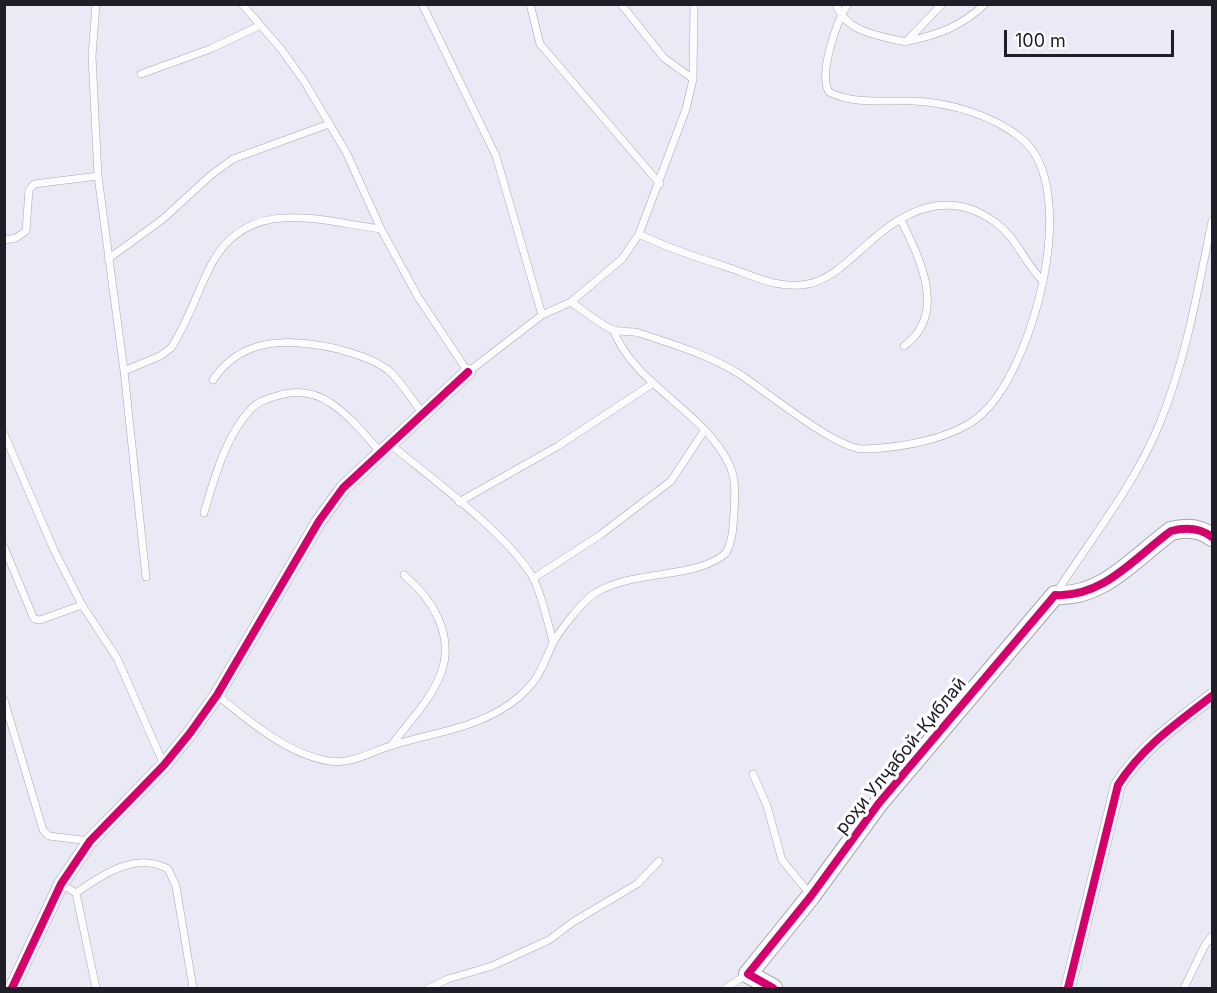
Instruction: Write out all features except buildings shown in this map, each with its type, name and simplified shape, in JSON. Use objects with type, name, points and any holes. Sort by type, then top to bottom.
[{"type":"street","points":[[12,988],[60,884],[90,841],[164,765],[217,695],[319,521],[343,488],[468,372]]},
{"type":"street","points":[[1055,595],[1084,593],[1101,585],[1171,531],[1184,528],[1197,529],[1212,537]]},
{"type":"street","name":"роҳи Улҷабой-Қиблаӣ","points":[[748,974],[811,896],[879,803],[1055,595]]},
{"type":"street","points":[[1068,988],[1118,785],[1147,748],[1212,696]]},
{"type":"street","points":[[748,974],[773,988]]},
{"type":"lane","points":[[96,4],[92,56],[98,176],[124,371],[146,577]]},
{"type":"lane","points":[[242,4],[281,49],[329,124],[346,152],[381,229],[418,297],[468,372],[542,315],[571,302],[622,259],[639,234],[660,184],[686,109],[693,79],[694,4]]},
{"type":"lane","points":[[422,4],[496,156],[542,315]]},
{"type":"lane","points":[[530,4],[540,44],[660,184]]},
{"type":"lane","points":[[621,4],[664,58],[693,79]]},
{"type":"lane","points":[[836,4],[840,16],[866,33],[906,42],[947,31],[967,20],[985,4]]},
{"type":"lane","points":[[571,302],[613,330],[636,332],[712,360],[739,374],[834,439],[861,449],[879,448],[954,430],[980,416],[992,405],[1005,388],[1019,360],[1048,256],[1047,186],[1042,164],[1033,150],[1020,137],[990,120],[939,103],[848,99],[829,92],[825,82],[828,58],[840,16],[848,4]]},
{"type":"lane","points":[[906,42],[942,4]]},
{"type":"lane","points":[[141,74],[210,49],[259,26]]},
{"type":"lane","points":[[108,259],[164,219],[211,175],[233,159],[329,124]]},
{"type":"lane","points":[[4,240],[16,238],[26,231],[29,190],[34,184],[98,176]]},
{"type":"lane","points":[[639,234],[680,253],[766,282],[796,286],[817,282],[831,274],[874,238],[901,220],[921,209],[938,204],[970,208],[1003,228],[1030,268],[1042,280]]},
{"type":"lane","points":[[124,371],[160,356],[171,348],[211,264],[235,234],[247,226],[281,216],[381,229]]},
{"type":"lane","points":[[901,220],[921,264],[927,302],[921,331],[904,346]]},
{"type":"lane","points":[[1055,595],[1126,485],[1159,427],[1183,350],[1212,220]]},
{"type":"lane","points":[[217,695],[288,747],[328,761],[346,760],[448,732],[500,710],[519,697],[540,675],[554,642],[589,597],[632,579],[706,563],[726,553],[733,526],[733,477],[729,465],[704,431],[652,384],[625,355],[613,330]]},
{"type":"lane","points":[[213,380],[227,361],[254,348],[278,343],[313,343],[353,353],[388,370],[423,414]]},
{"type":"lane","points":[[459,502],[558,446],[652,384]]},
{"type":"lane","points":[[204,513],[227,450],[242,421],[252,408],[262,401],[293,392],[310,393],[344,412],[386,449],[459,502],[513,553],[534,578],[554,642]]},
{"type":"lane","points":[[534,578],[600,535],[671,481],[704,431]]},
{"type":"lane","points":[[4,434],[54,550],[82,605],[117,658],[164,765]]},
{"type":"lane","points":[[4,547],[34,619],[40,620],[82,605]]},
{"type":"lane","points":[[391,746],[435,686],[442,672],[444,658],[444,638],[435,609],[422,590],[404,576]]},
{"type":"lane","points":[[4,700],[43,830],[49,836],[90,841]]},
{"type":"lane","points":[[753,774],[767,806],[782,860],[811,896]]},
{"type":"lane","points":[[429,988],[448,979],[492,966],[549,940],[573,922],[638,884],[659,861]]},
{"type":"lane","points":[[76,893],[108,873],[136,862],[154,864],[168,869],[176,886],[194,988]]},
{"type":"lane","points":[[60,884],[76,893],[96,988]]},
{"type":"lane","points":[[1184,988],[1205,945],[1212,936]]},
{"type":"lane","points":[[726,988],[748,974]]},
{"type":"cycle path","points":[[12,988],[61,884],[90,841],[164,765],[190,733],[217,695],[319,521],[343,488],[468,372]]},
{"type":"cycle path","points":[[773,988],[748,974],[811,896],[879,803],[1055,595],[1072,594],[1103,583],[1131,564],[1171,531],[1193,529],[1212,537]]},
{"type":"cycle path","points":[[1068,988],[1118,785],[1127,771],[1149,747],[1212,696]]}]
